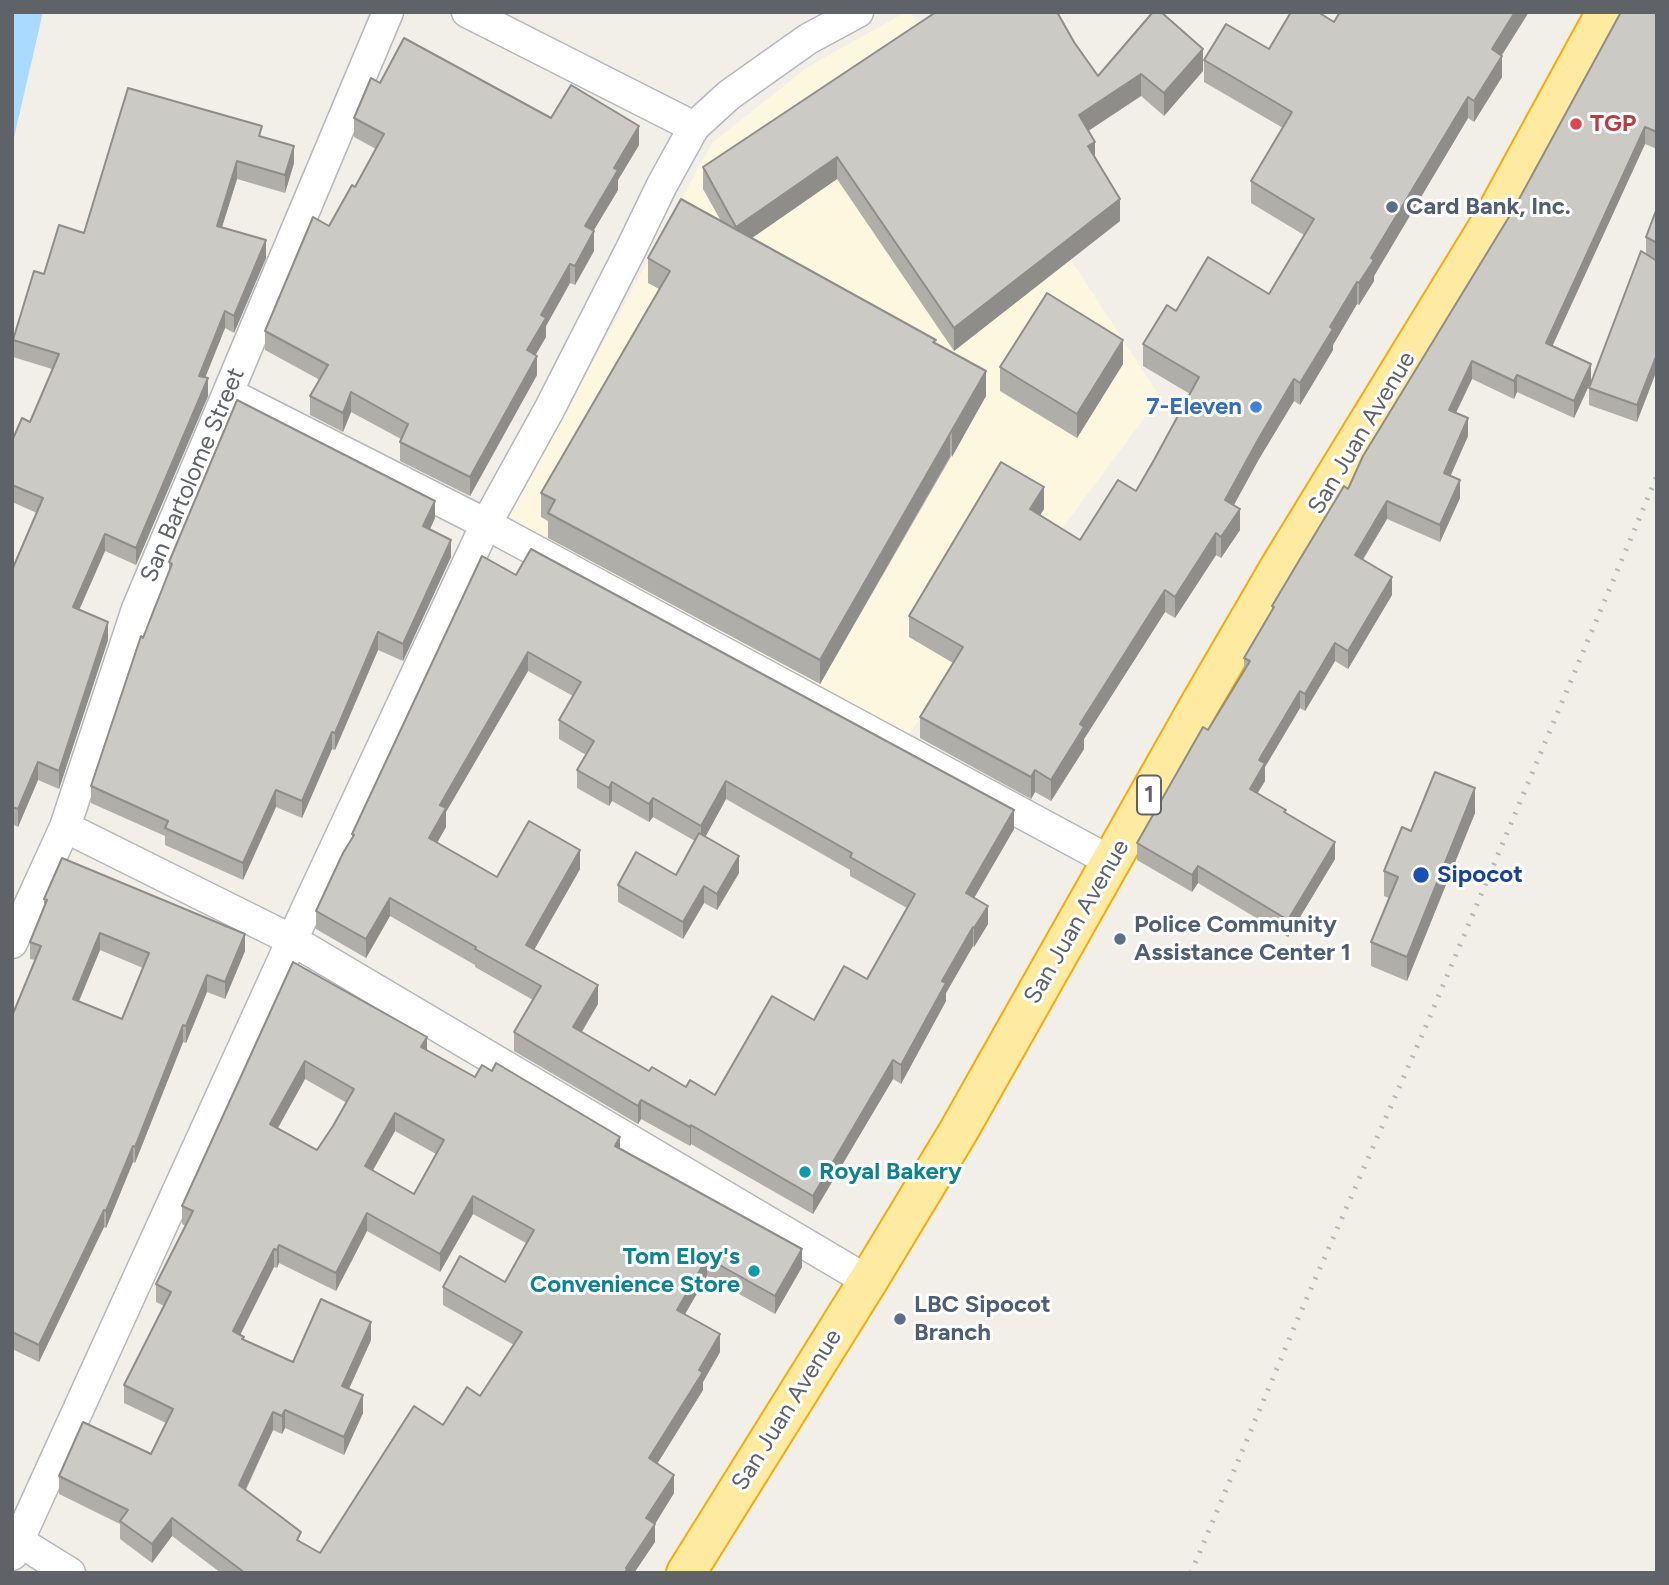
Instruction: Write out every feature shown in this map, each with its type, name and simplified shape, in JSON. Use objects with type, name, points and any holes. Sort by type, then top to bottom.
[{"type":"highway","name":"San Juan Avenue","points":[[686,1573],[958,1132],[1200,704],[1493,219],[1606,12]]},
{"type":"street","name":"San Bartolome Street","points":[[12,943],[65,827],[137,609],[388,12]]},
{"type":"street","points":[[467,12],[694,127]]},
{"type":"street","points":[[70,1573],[15,1545],[485,524],[549,410],[694,127],[729,95],[766,68],[808,39],[858,12]]},
{"type":"street","points":[[228,393],[485,524],[1112,862]]},
{"type":"street","points":[[65,827],[292,940],[868,1281]]},
{"type":"shaded area","points":[[910,12],[1160,397],[907,736],[509,517],[712,143],[808,67]]},
{"type":"water","points":[[12,12],[43,12],[12,146]]},
{"type":"building","points":[[936,12],[1057,12],[1098,76],[1153,12],[1161,12],[1203,49],[1164,93],[1141,74],[1079,115],[1095,142],[1088,146],[1120,199],[954,328],[837,157],[736,227],[703,167]]},
{"type":"building","points":[[1291,12],[1318,12],[1334,22],[1340,12],[1515,12],[1492,49],[1502,56],[1474,101],[1468,97],[1371,258],[1374,260],[1359,283],[1357,282],[1330,327],[1333,329],[1300,383],[1294,379],[1259,438],[1225,500],[1240,509],[1221,537],[1216,533],[1175,597],[1165,590],[1080,724],[1084,727],[1051,780],[1035,770],[1031,777],[920,717],[963,647],[909,616],[1001,462],[1044,487],[1030,509],[1080,540],[1118,480],[1136,491],[1199,377],[1143,344],[1167,305],[1176,311],[1208,257],[1269,294],[1314,219],[1251,181],[1292,112],[1204,60],[1226,24],[1269,49]]},
{"type":"building","points":[[1621,12],[1657,12],[1657,132],[1645,127],[1546,343],[1591,364],[1574,401],[1517,375],[1514,381],[1472,361],[1449,410],[1468,418],[1444,473],[1460,480],[1440,525],[1387,501],[1355,555],[1392,577],[1348,651],[1335,643],[1305,694],[1300,691],[1259,760],[1265,763],[1250,789],[1335,842],[1288,920],[1198,866],[1192,875],[1137,843],[1203,727],[1208,730],[1250,661],[1244,658],[1274,607],[1272,606],[1344,486],[1348,489],[1363,456],[1512,212]]},
{"type":"building","points":[[404,38],[551,118],[571,85],[639,126],[614,168],[618,170],[585,226],[594,231],[575,266],[570,264],[541,315],[546,318],[527,350],[537,356],[470,477],[400,442],[408,424],[351,392],[343,413],[310,396],[328,365],[265,331],[313,217],[329,226],[352,185],[355,187],[384,134],[354,118],[371,78],[380,83]]},
{"type":"building","points":[[128,88],[262,126],[259,136],[294,146],[285,175],[237,161],[217,226],[266,240],[234,316],[225,311],[199,376],[208,378],[136,548],[105,534],[73,607],[108,622],[59,771],[38,762],[18,809],[12,807],[12,570],[43,498],[12,485],[12,441],[22,418],[30,422],[59,354],[13,340],[34,271],[44,274],[59,225],[84,233]]},
{"type":"building","points":[[681,199],[936,340],[933,342],[986,371],[820,660],[548,513],[555,500],[541,493],[670,271],[648,258]]},
{"type":"building","points":[[1657,208],[1657,243],[1646,237]]},
{"type":"building","points":[[1641,251],[1657,261],[1657,354],[1637,405],[1589,388]]},
{"type":"building","points":[[1047,293],[1123,340],[1077,414],[1000,367]]},
{"type":"building","points":[[237,400],[435,501],[423,526],[451,540],[403,644],[378,632],[335,733],[332,732],[302,801],[276,790],[243,863],[165,828],[168,821],[91,786],[141,636],[143,638],[172,564],[169,562]]},
{"type":"building","points":[[531,549],[1014,810],[966,893],[988,906],[942,981],[946,983],[901,1065],[893,1060],[813,1196],[691,1125],[690,1127],[641,1100],[638,1106],[514,1032],[541,986],[475,949],[476,947],[390,898],[366,939],[316,911],[354,835],[352,834],[482,556],[516,575]],"holes":[[[528,652],[581,682],[559,720],[594,741],[577,770],[609,788],[612,782],[649,804],[653,798],[701,826],[726,781],[852,853],[850,857],[915,894],[867,979],[844,966],[814,1020],[772,996],[715,1095],[690,1080],[686,1087],[652,1067],[649,1071],[573,1027],[598,985],[526,945],[580,850],[529,821],[497,877],[429,838],[446,808],[440,805]]]},
{"type":"building","name":"Sipocot","points":[[1435,772],[1475,788],[1407,957],[1371,942],[1398,877],[1384,871],[1402,827],[1411,831]]},
{"type":"building","points":[[699,833],[739,856],[717,894],[704,886],[683,922],[618,885],[636,852],[676,875]]},
{"type":"building","points":[[62,858],[245,934],[225,982],[207,975],[186,1026],[183,1025],[135,1147],[133,1146],[106,1211],[104,1210],[39,1345],[12,1332],[12,1016],[41,946],[30,942],[47,900],[44,899]],"holes":[[[100,933],[149,953],[122,1019],[73,999]]]},
{"type":"building","points":[[293,962],[427,1037],[421,1047],[475,1077],[482,1065],[492,1071],[496,1063],[620,1137],[615,1146],[802,1249],[775,1296],[707,1258],[677,1310],[720,1334],[699,1370],[703,1372],[649,1458],[674,1475],[646,1518],[655,1524],[625,1573],[245,1573],[172,1518],[152,1544],[120,1521],[128,1510],[59,1476],[83,1422],[151,1454],[173,1409],[124,1385],[171,1292],[156,1284],[193,1211],[182,1206]],"holes":[[[305,1061],[354,1089],[317,1150],[270,1124]],[[395,1113],[444,1140],[414,1194],[365,1166]],[[473,1196],[534,1230],[505,1282],[460,1256],[443,1287],[522,1332],[480,1396],[467,1387],[443,1425],[414,1406],[320,1553],[297,1540],[301,1532],[239,1485],[273,1412],[282,1416],[285,1410],[344,1437],[363,1395],[342,1386],[371,1322],[321,1299],[293,1362],[242,1339],[244,1337],[233,1331],[274,1249],[277,1250],[279,1245],[336,1273],[367,1213],[440,1254]]]},
{"type":"railway","points":[[1191,1573],[1299,1316],[1423,1033],[1657,476]]},
{"type":"place","name":"TGP","points":[[1576,124]]},
{"type":"place","name":"Card Bank, Inc.","points":[[1392,207]]},
{"type":"place","name":"7-Eleven","points":[[1256,407]]},
{"type":"place","name":"Sipocot","points":[[1421,875]]},
{"type":"place","name":"Police Community Assistance Center 1","points":[[1120,939]]},
{"type":"place","name":"Royal Bakery","points":[[805,1172]]},
{"type":"place","name":"Tom Eloy's Convenience Store","points":[[754,1271]]},
{"type":"place","name":"LBC Sipocot Branch","points":[[900,1319]]}]
